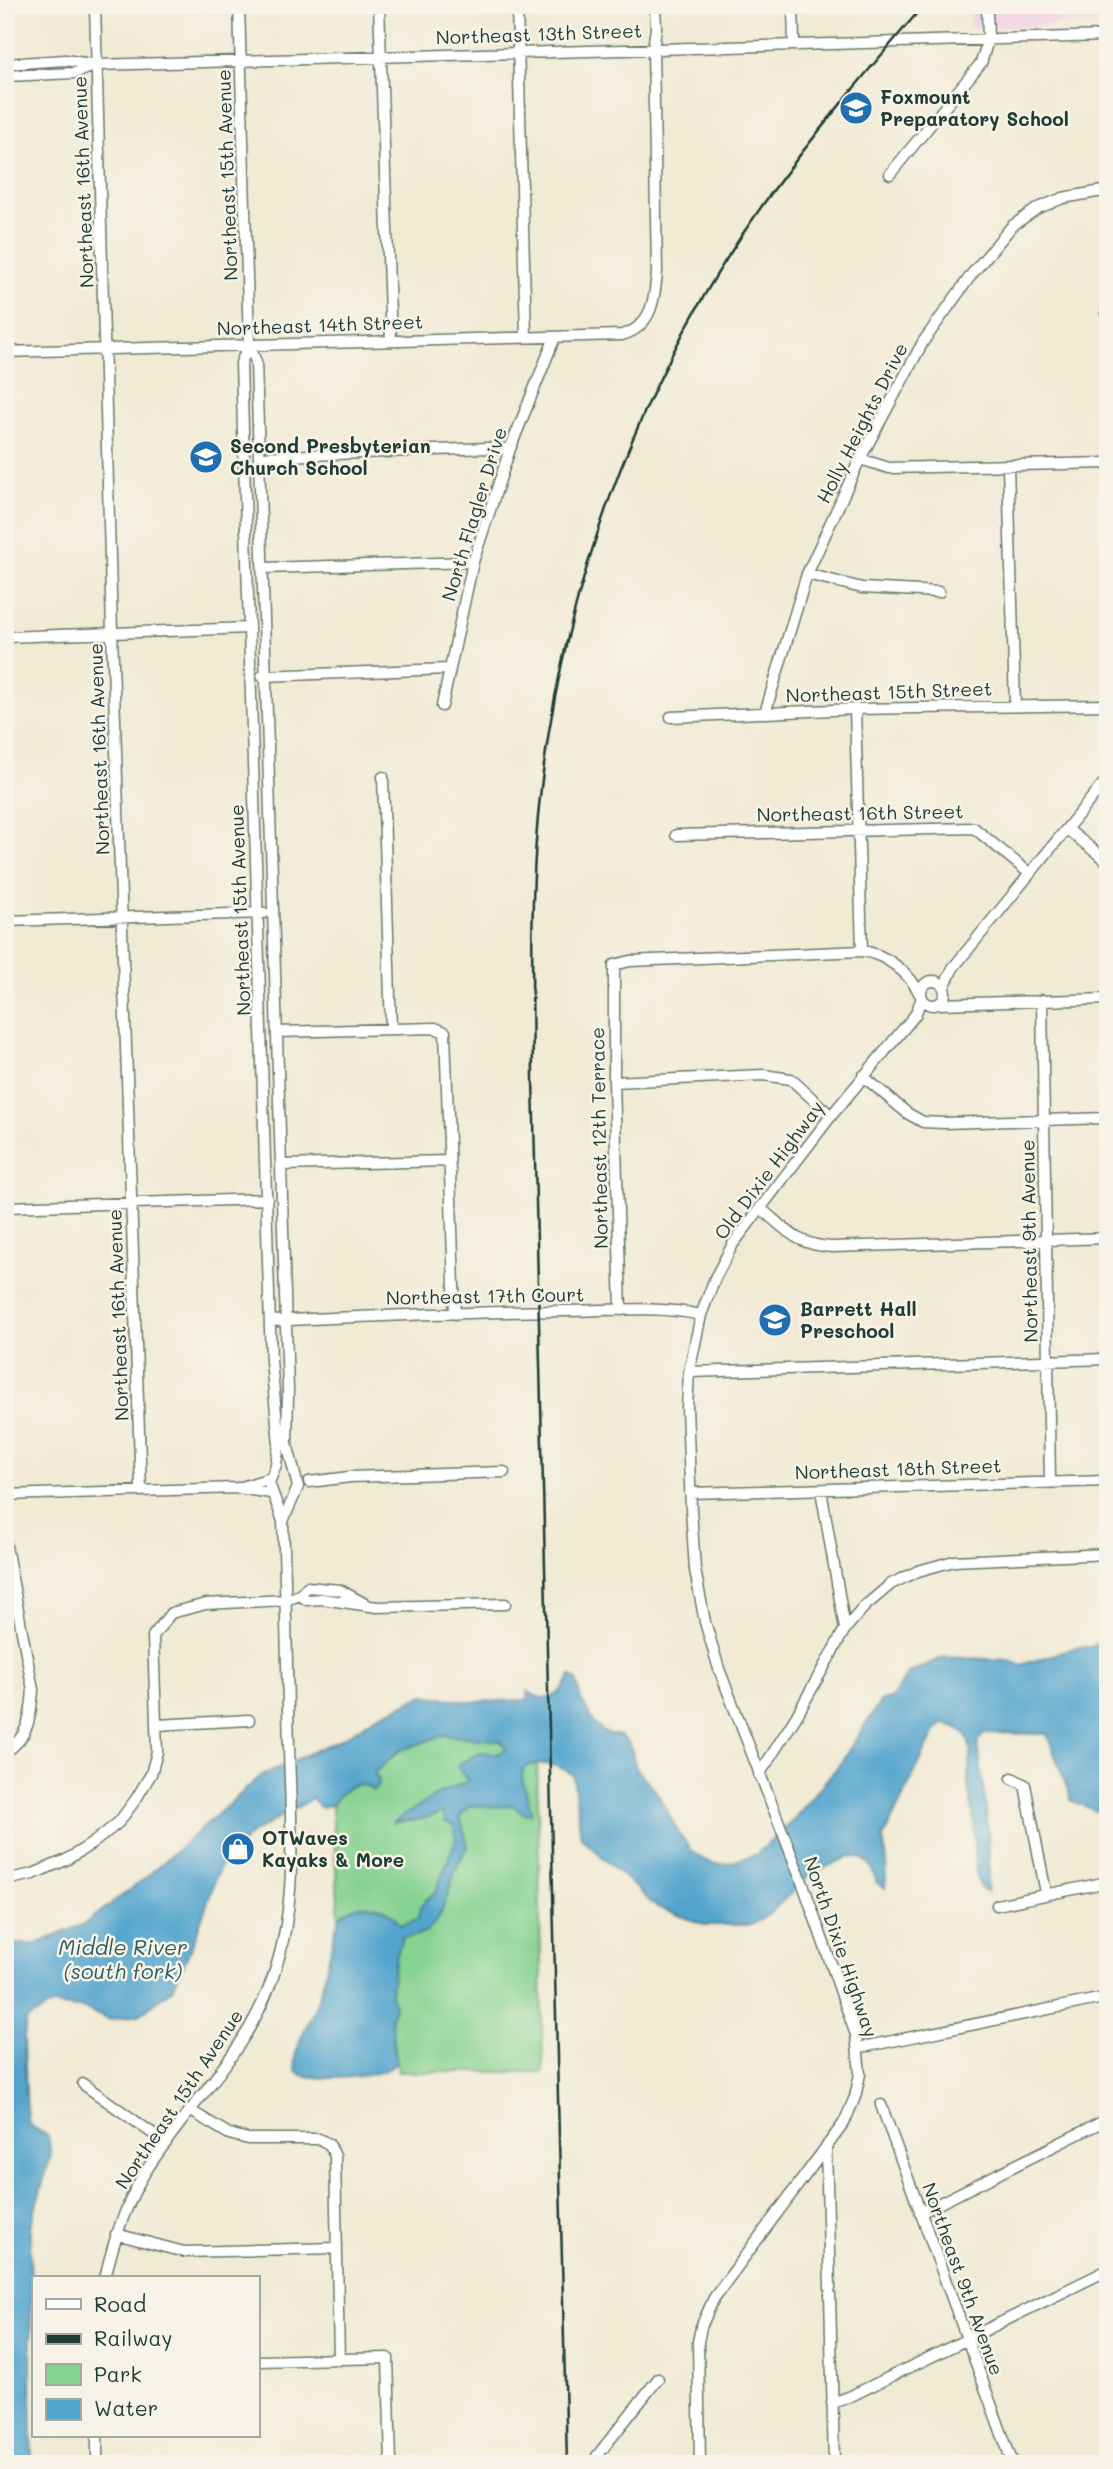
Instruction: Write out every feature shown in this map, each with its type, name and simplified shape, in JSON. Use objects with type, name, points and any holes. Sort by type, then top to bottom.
[{"type":"street","name":"Northeast 16th Avenue","points":[[95,5],[112,632],[141,1491]]},
{"type":"street","name":"Northeast 15th Avenue","points":[[239,5],[249,344],[256,362],[263,569],[288,1391],[287,1443],[295,1476]]},
{"type":"street","points":[[379,5],[391,341]]},
{"type":"street","points":[[517,5],[526,337]]},
{"type":"street","points":[[653,48],[656,5]]},
{"type":"street","points":[[793,5],[794,44]]},
{"type":"street","points":[[890,174],[981,63],[988,40],[987,5]]},
{"type":"street","name":"Northeast 13th Street","points":[[5,64],[65,61],[97,65],[1108,36]]},
{"type":"street","name":"Northeast 14th Street","points":[[5,352],[622,335],[636,331],[650,312],[656,292],[653,48]]},
{"type":"street","name":"Northeast 13th Street","points":[[5,76],[75,73],[97,65]]},
{"type":"street","name":"Holly Heights Drive","points":[[765,713],[807,574],[860,459],[923,342],[972,274],[1012,226],[1038,208],[1063,198],[1108,190]]},
{"type":"street","name":"North Flagler Drive","points":[[442,706],[473,562],[510,449],[555,337]]},
{"type":"street","name":"Northeast 15th Avenue","points":[[249,344],[240,363],[270,1321],[279,1444],[272,1476]]},
{"type":"street","points":[[259,457],[510,449]]},
{"type":"street","points":[[860,459],[889,467],[1108,463]]},
{"type":"street","points":[[1008,465],[1015,706]]},
{"type":"street","points":[[263,569],[473,562]]},
{"type":"street","points":[[807,574],[862,588],[939,592]]},
{"type":"street","points":[[5,637],[249,628]]},
{"type":"street","points":[[250,677],[448,669]]},
{"type":"street","name":"Northeast 15th Street","points":[[671,716],[855,709],[1108,705]]},
{"type":"street","points":[[855,709],[862,951],[878,953],[909,977],[922,997],[935,1004],[1108,999]]},
{"type":"street","points":[[383,777],[391,1029]]},
{"type":"street","points":[[937,986],[1108,778]]},
{"type":"street","name":"Northeast 16th Street","points":[[676,835],[974,828],[1029,873]]},
{"type":"street","points":[[1067,829],[1108,862]]},
{"type":"street","points":[[5,921],[274,912]]},
{"type":"street","name":"Northeast 12th Terrace","points":[[621,1310],[614,1082],[614,965],[630,961],[862,951]]},
{"type":"street","points":[[909,977],[937,986],[954,1000],[962,1002]]},
{"type":"street","points":[[935,1004],[943,1000],[937,986]]},
{"type":"street","name":"Old Dixie Highway","points":[[690,1493],[687,1408],[689,1371],[701,1314],[715,1278],[733,1244],[760,1208],[863,1076],[915,1015],[922,997],[922,988],[937,986]]},
{"type":"street","name":"Northeast 9th Avenue","points":[[1042,1000],[1050,1482]]},
{"type":"street","name":"Old Dixie Highway","points":[[915,1015],[935,1004]]},
{"type":"street","points":[[277,1032],[435,1028],[445,1032],[455,1314]]},
{"type":"street","points":[[614,1082],[763,1075],[791,1079],[831,1116]]},
{"type":"street","points":[[863,1076],[907,1113],[923,1122],[1108,1118]]},
{"type":"street","points":[[281,1165],[449,1161]]},
{"type":"street","points":[[5,1207],[267,1199]]},
{"type":"street","points":[[760,1208],[799,1240],[812,1246],[1108,1238]]},
{"type":"street","name":"Northeast 17th Court","points":[[270,1321],[621,1310],[672,1310],[701,1314]]},
{"type":"street","points":[[689,1371],[1108,1359]]},
{"type":"street","points":[[238,1488],[282,1470],[309,1482],[350,1477],[505,1472]]},
{"type":"street","points":[[272,1476],[269,1483],[272,1494]]},
{"type":"street","points":[[294,1495],[298,1487],[295,1476]]},
{"type":"street","name":"Northeast 18th Street","points":[[690,1493],[1108,1481]]},
{"type":"street","points":[[5,1495],[238,1488],[272,1494],[283,1499],[294,1495],[309,1482]]},
{"type":"street","points":[[821,1490],[845,1629]]},
{"type":"street","name":"North Dixie Highway","points":[[690,1493],[695,1570],[705,1622],[719,1670],[804,1887],[854,2028],[860,2074],[855,2097],[844,2123],[722,2288],[701,2327],[698,2353],[700,2464]]},
{"type":"street","name":"Northeast 15th Avenue","points":[[106,2276],[116,2234],[142,2179],[241,2042],[270,1986],[288,1912],[292,1883],[283,1521],[272,1494]]},
{"type":"street","name":"Northeast 15th Avenue","points":[[283,1521],[294,1495]]},
{"type":"street","points":[[5,1541],[11,1613],[33,1690],[31,1715],[26,1731],[5,1752]]},
{"type":"street","points":[[759,1775],[796,1717],[845,1629],[865,1606],[891,1584],[918,1571],[954,1561],[1108,1554]]},
{"type":"street","points":[[5,1880],[33,1874],[66,1860],[93,1843],[119,1822],[151,1774],[157,1752],[153,1636],[171,1613],[206,1604],[286,1600],[300,1595],[307,1587],[340,1590],[367,1605],[392,1607],[505,1604]]},
{"type":"street","points":[[157,1725],[249,1720]]},
{"type":"street","points":[[1012,1778],[1025,1785],[1046,1893]]},
{"type":"street","points":[[997,1905],[1108,1882]]},
{"type":"street","points":[[858,2048],[1108,1997]]},
{"type":"street","points":[[83,2084],[166,2143]]},
{"type":"street","name":"Northeast 9th Avenue","points":[[881,2105],[1013,2464]]},
{"type":"street","points":[[191,2111],[229,2134],[247,2139],[319,2138],[330,2144],[335,2155],[339,2360]]},
{"type":"street","points":[[920,2213],[1108,2119]]},
{"type":"street","points":[[826,2149],[834,2464]]},
{"type":"street","points":[[116,2234],[184,2252],[336,2248]]},
{"type":"street","points":[[832,2403],[968,2340],[1108,2270]]},
{"type":"street","points":[[259,2361],[388,2357],[391,2464]]},
{"type":"street","points":[[597,2464],[597,2456],[658,2379]]},
{"type":"street","points":[[97,2438],[97,2464]]},
{"type":"shaded area","points":[[972,5],[1108,5],[1108,23],[970,28]]},
{"type":"green space","points":[[445,1725],[507,1732],[537,1758],[543,2072],[398,2072],[391,1995],[393,1969],[402,1937],[344,1912],[339,1918],[332,1805],[339,1794],[406,1742]]},
{"type":"water","name":"Middle River (south fork)","points":[[1108,1637],[1108,1811],[1096,1811],[1072,1801],[1047,1734],[985,1733],[978,1741],[988,1835],[987,1892],[981,1889],[976,1871],[973,1814],[968,1786],[968,1739],[964,1732],[950,1725],[942,1724],[935,1731],[883,1838],[887,1862],[885,1888],[877,1883],[870,1864],[860,1857],[850,1856],[811,1874],[768,1915],[751,1925],[706,1925],[656,1907],[581,1837],[573,1775],[550,1765],[524,1767],[522,1777],[532,1813],[525,1814],[512,1805],[470,1806],[460,1816],[468,1847],[460,1859],[439,1917],[430,1928],[418,1935],[402,1937],[393,1969],[391,1995],[394,2006],[391,2018],[396,2063],[378,2073],[333,2078],[306,2076],[297,2073],[295,2066],[297,2050],[322,1988],[339,1918],[353,1908],[371,1906],[388,1912],[400,1925],[418,1919],[423,1904],[435,1894],[456,1839],[454,1825],[445,1822],[443,1812],[418,1820],[392,1823],[438,1794],[468,1781],[457,1765],[481,1752],[498,1754],[506,1749],[501,1741],[444,1735],[399,1751],[374,1773],[379,1779],[378,1786],[373,1791],[367,1786],[356,1784],[340,1794],[332,1805],[320,1807],[312,1799],[251,1834],[220,1866],[194,1941],[173,1988],[139,2015],[108,2020],[86,2009],[53,2005],[26,2020],[24,2038],[27,2120],[31,2126],[48,2136],[51,2155],[30,2227],[32,2459],[5,2459],[5,1944],[37,1944],[84,1924],[143,1880],[262,1775],[345,1737],[374,1718],[424,1695],[470,1702],[527,1700],[527,1691],[538,1697],[549,1698],[562,1689],[571,1676],[576,1679],[581,1700],[595,1724],[604,1732],[620,1736],[630,1744],[636,1768],[656,1791],[692,1851],[714,1864],[726,1864],[757,1854],[794,1819],[839,1765],[881,1701],[891,1699],[908,1673],[944,1657],[1010,1660],[1021,1665],[1077,1647],[1091,1647]]},
{"type":"railway","points":[[567,2464],[533,1079],[534,882],[544,765],[556,690],[594,543],[620,471],[684,332],[722,266],[764,203],[822,127],[924,5]]},
{"type":"place","name":"Foxmount Preparatory School","points":[[856,108]]},
{"type":"place","name":"Second Presbyterian Church School","points":[[206,457]]},
{"type":"place","name":"Barrett Hall Preschool","points":[[775,1320]]},
{"type":"place","name":"OTWaves Kayaks & More","points":[[238,1849]]}]
